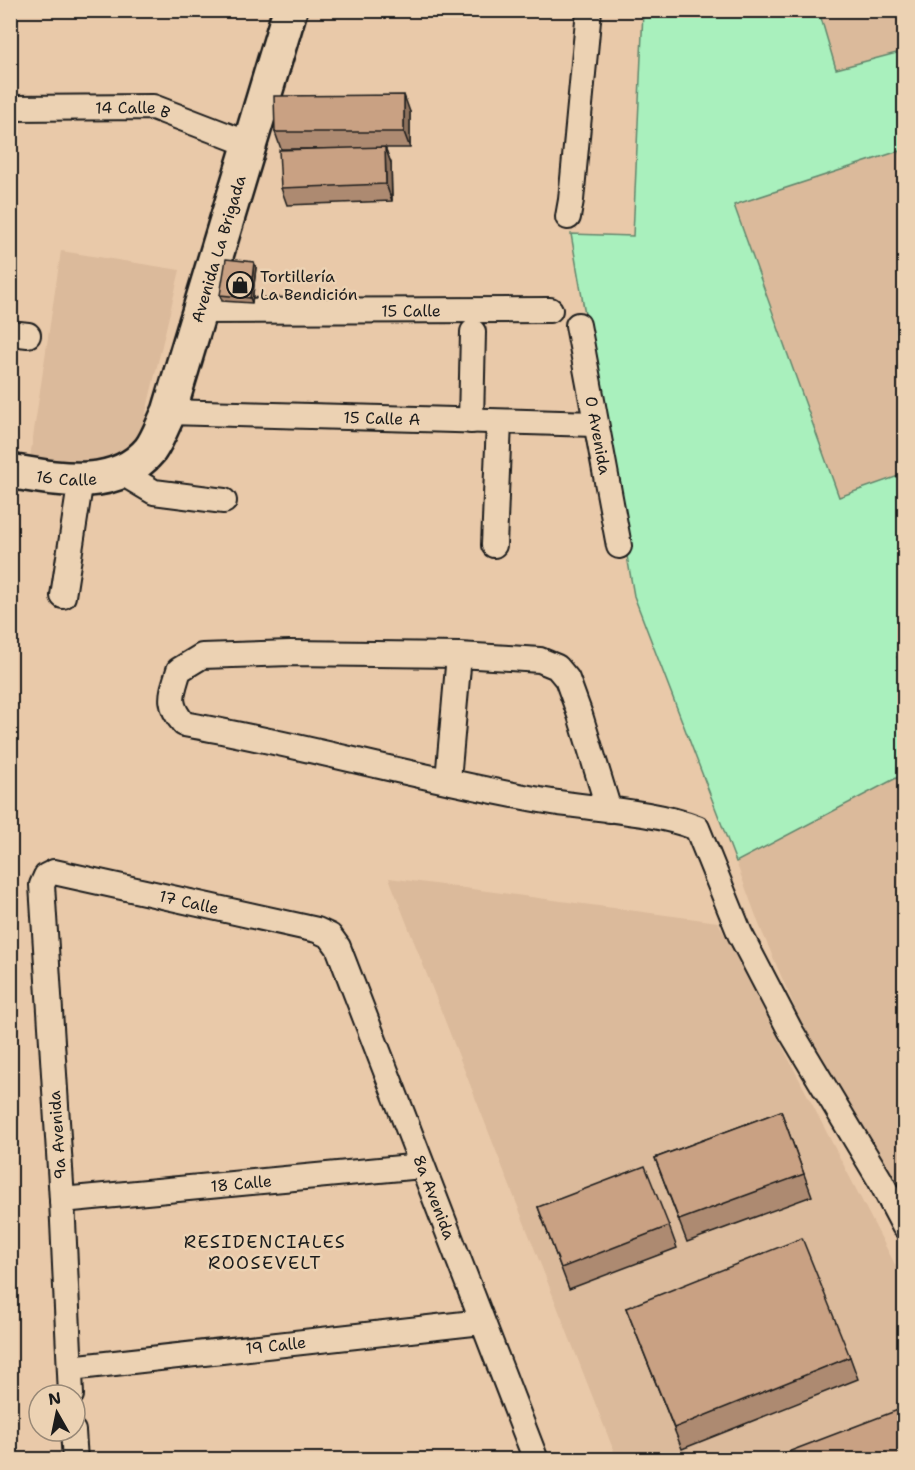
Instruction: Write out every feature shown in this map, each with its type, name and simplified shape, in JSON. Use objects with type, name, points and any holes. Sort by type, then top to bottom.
[{"type":"main road","name":"Avenida La Brigada","points":[[122,472],[137,462],[151,448],[169,412],[290,10]]},
{"type":"main road","name":"16 Calle","points":[[10,471],[56,479],[101,479],[122,472]]},
{"type":"street","points":[[568,217],[589,10]]},
{"type":"street","name":"14 Calle B","points":[[10,108],[153,107],[249,144]]},
{"type":"street","name":"15 Calle","points":[[199,311],[550,310]]},
{"type":"street","name":"0 Avenida","points":[[578,325],[619,546]]},
{"type":"street","points":[[471,421],[473,332]]},
{"type":"street","name":"15 Calle A","points":[[169,412],[596,424]]},
{"type":"street","points":[[494,545],[500,422]]},
{"type":"street","points":[[122,472],[154,492],[224,501]]},
{"type":"street","points":[[63,596],[81,479]]},
{"type":"street","points":[[609,810],[567,679],[556,667],[540,660],[459,655],[290,653],[202,656],[179,670],[172,694],[174,712],[184,724],[540,800],[609,810],[678,820],[697,828],[740,934],[796,1040],[880,1180],[904,1226]]},
{"type":"street","points":[[448,780],[459,655]]},
{"type":"street","name":"17 Calle","points":[[46,876],[54,872],[317,930],[330,936]]},
{"type":"street","name":"9a Avenida","points":[[46,876],[42,885],[62,1200],[71,1383]]},
{"type":"street","name":"8a Avenida","points":[[330,936],[338,947],[536,1460]]},
{"type":"street","name":"18 Calle","points":[[62,1200],[422,1166]]},
{"type":"street","name":"19 Calle","points":[[70,1368],[482,1322]]},
{"type":"street","points":[[74,1443],[75,1460]]},
{"type":"shaded area","points":[[819,11],[904,11],[904,51],[835,69]]},
{"type":"shaded area","points":[[899,151],[904,165],[904,474],[839,498],[734,204]]},
{"type":"shaded area","points":[[61,251],[180,270],[138,446],[101,473],[29,464]]},
{"type":"shaded area","points":[[904,774],[904,1224],[804,1029],[760,927],[736,862]]},
{"type":"shaded area","points":[[389,878],[718,922],[904,1282],[904,1459],[617,1459]]},
{"type":"green space","points":[[643,11],[819,11],[836,69],[904,51],[904,165],[899,151],[734,205],[839,497],[904,474],[904,654],[897,657],[904,678],[904,774],[736,862],[634,596],[571,234],[633,236]]},
{"type":"building","points":[[404,95],[404,132],[275,132],[274,96]]},
{"type":"building","points":[[385,147],[386,184],[281,188],[279,150]]},
{"type":"building","points":[[226,259],[254,262],[250,298],[220,295]]},
{"type":"building","points":[[781,1111],[804,1174],[679,1220],[655,1158]]},
{"type":"building","points":[[645,1166],[669,1226],[561,1268],[538,1207]]},
{"type":"building","points":[[802,1238],[850,1357],[674,1428],[626,1308]]},
{"type":"building","points":[[898,1410],[904,1427],[904,1460],[767,1460]]},
{"type":"place","name":"Tortillería La Bendición","points":[[240,285]]},
{"type":"district","name":"RESIDENCIALES ROOSEVELT","points":[[265,1252]]}]
